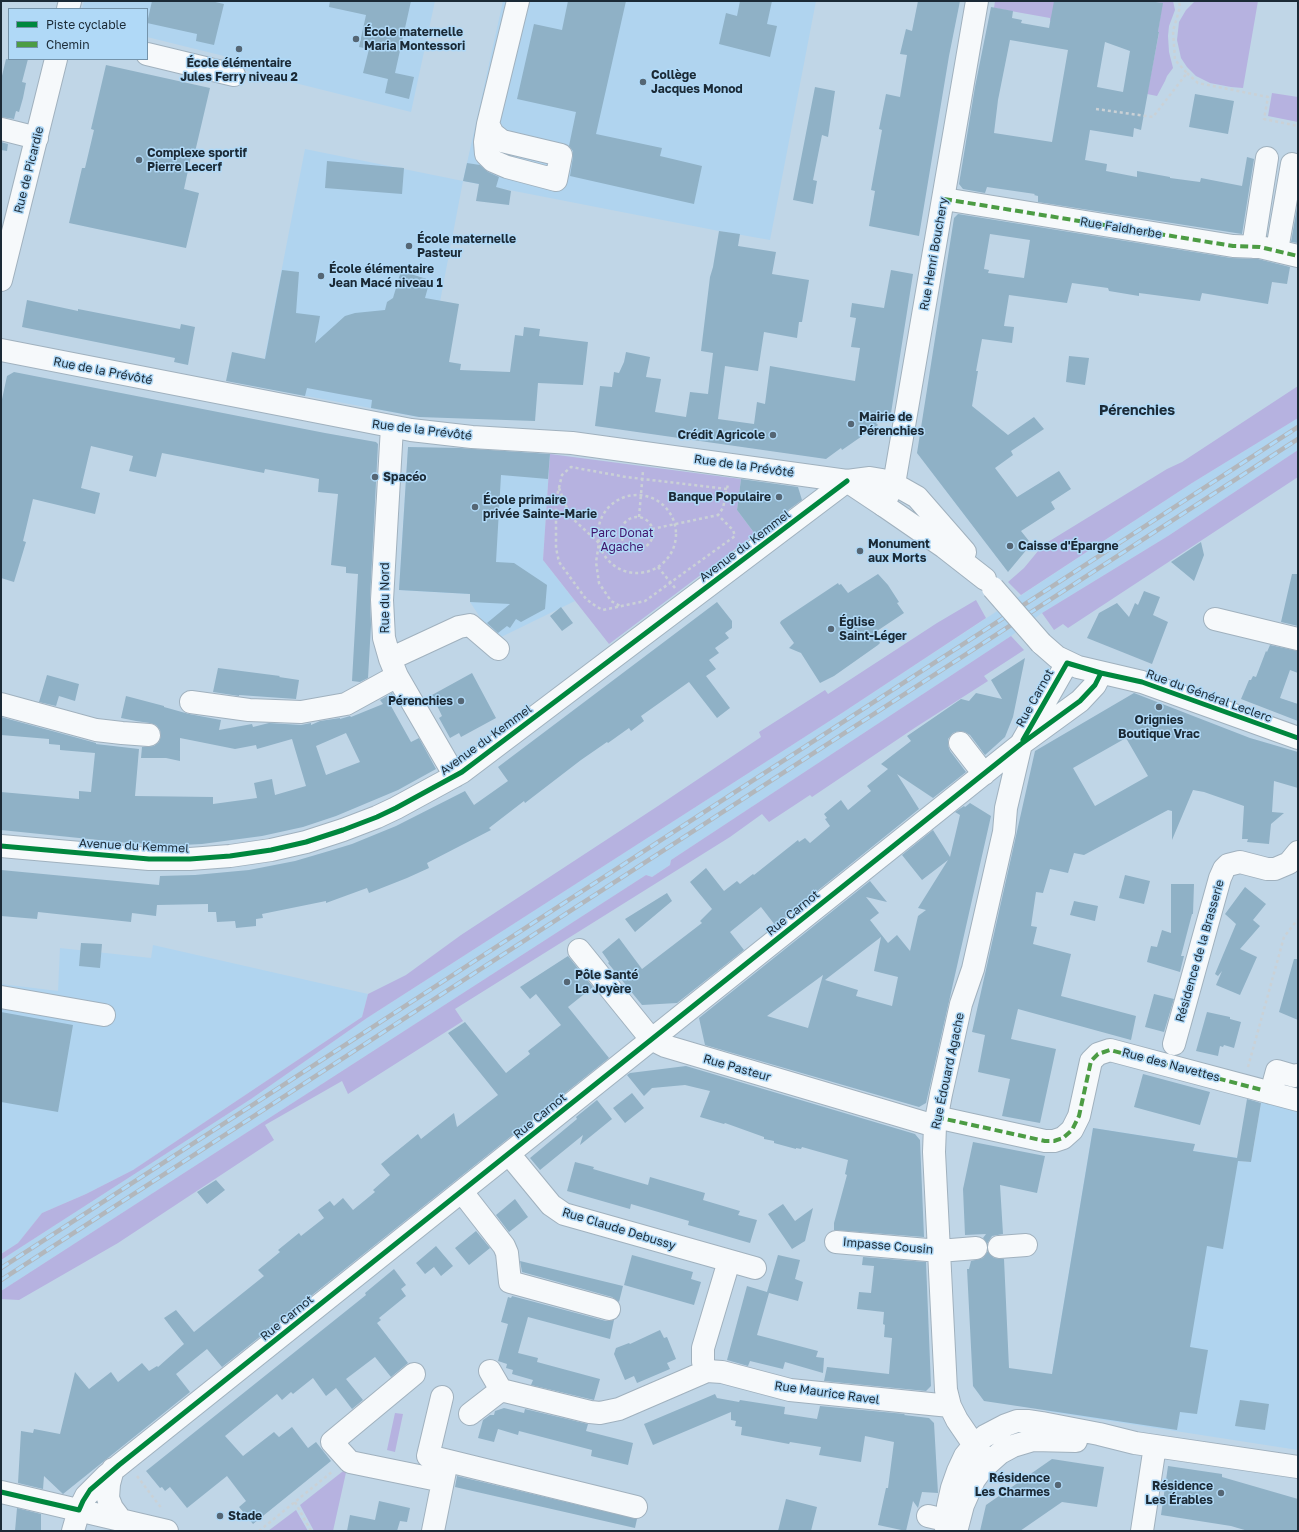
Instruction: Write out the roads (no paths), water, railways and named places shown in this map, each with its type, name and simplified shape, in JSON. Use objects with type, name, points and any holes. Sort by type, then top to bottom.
[{"type":"street","points":[[488,124],[518,1]]},
{"type":"street","name":"Rue Henri Bouchery","points":[[883,505],[894,484],[944,199],[961,91],[978,1]]},
{"type":"street","points":[[148,54],[234,75]]},
{"type":"street","name":"Rue de Picardie","points":[[1,280],[56,60]]},
{"type":"street","points":[[1,129],[37,138]]},
{"type":"street","points":[[1253,247],[1267,158]]},
{"type":"street","points":[[1277,250],[1292,164]]},
{"type":"street","name":"Rue Faidherbe","points":[[944,199],[1233,246],[1277,250],[1298,256]]},
{"type":"street","name":"Rue de la Prévôté","points":[[1,350],[392,427],[448,435],[572,443],[847,481]]},
{"type":"street","name":"Rue du Nord","points":[[392,427],[382,600],[383,629],[394,668],[454,776]]},
{"type":"street","points":[[847,481],[870,478],[882,480],[894,484],[917,497],[968,555],[989,584]]},
{"type":"street","points":[[847,481],[944,547],[989,584]]},
{"type":"street","name":"Avenue du Kemmel","points":[[1,846],[149,859],[190,859],[251,854],[306,842],[359,824],[396,808],[462,772],[847,481]]},
{"type":"street","name":"Rue du Général Leclerc","points":[[989,584],[1041,643],[1049,651],[1066,663],[1101,673],[1142,682],[1298,738]]},
{"type":"street","points":[[1215,619],[1298,639]]},
{"type":"street","points":[[191,702],[249,710],[301,712],[346,704],[394,668],[459,628],[470,625],[498,649]]},
{"type":"street","name":"Rue Carnot","points":[[1021,744],[1066,663]]},
{"type":"street","name":"Rue Carnot","points":[[73,1531],[79,1510],[90,1490],[119,1465],[1021,744],[1080,701],[1095,685],[1101,673]]},
{"type":"street","points":[[1,704],[96,730],[148,735]]},
{"type":"street","points":[[960,743],[984,774]]},
{"type":"street","name":"Rue Édouard Agache","points":[[988,1462],[957,1420],[950,1406],[946,1390],[934,1152],[936,1121],[962,1004],[973,969],[1004,832],[1006,808],[1021,744]]},
{"type":"street","name":"Résidence de la Brasserie","points":[[1174,1044],[1220,878],[1224,869],[1228,864],[1234,862],[1240,862],[1267,869],[1275,869],[1289,863],[1298,852]]},
{"type":"street","name":"Rue Pasteur","points":[[579,950],[652,1039],[674,1049],[936,1121]]},
{"type":"street","points":[[1,997],[104,1015]]},
{"type":"street","name":"Rue des Navettes","points":[[936,1121],[1045,1141],[1054,1141],[1063,1138],[1072,1130],[1079,1116],[1091,1061],[1098,1054],[1110,1050],[1254,1091],[1298,1100]]},
{"type":"street","points":[[1254,1091],[1277,1071],[1294,1076],[1298,1075]]},
{"type":"street","name":"Rue Claude Debussy","points":[[509,1154],[551,1205],[564,1214],[755,1268]]},
{"type":"street","points":[[462,1192],[504,1246],[507,1253],[510,1282],[609,1309]]},
{"type":"street","name":"Impasse Cousin","points":[[836,1242],[939,1251],[976,1248]]},
{"type":"street","points":[[998,1247],[1026,1246]]},
{"type":"street","points":[[707,1371],[703,1362],[703,1348],[729,1261]]},
{"type":"street","points":[[470,1414],[501,1390],[490,1371]]},
{"type":"street","name":"Rue Maurice Ravel","points":[[501,1390],[590,1412],[600,1413],[618,1409],[707,1371],[722,1372],[790,1390],[950,1406]]},
{"type":"street","points":[[414,1374],[332,1442],[350,1462],[445,1471],[636,1507]]},
{"type":"street","points":[[442,1397],[428,1456],[445,1471]]},
{"type":"street","points":[[947,1524],[948,1506],[955,1480],[962,1463],[974,1445],[999,1428],[1011,1423],[1022,1421],[1042,1423],[1145,1444],[1298,1468]]},
{"type":"street","points":[[947,1524],[978,1474],[988,1462],[1006,1449],[1033,1440],[1145,1444]]},
{"type":"street","points":[[1142,1531],[1145,1444]]},
{"type":"street","points":[[119,1465],[109,1484],[108,1498],[112,1508],[121,1520]]},
{"type":"street","points":[[433,1531],[445,1471]]},
{"type":"street","points":[[1,1492],[121,1520],[166,1522]]},
{"type":"railway","points":[[1,1268],[1298,427]]},
{"type":"railway","points":[[1,1280],[1298,439]]},
{"type":"place","name":"École maternelle Maria Montessori","points":[[356,39]]},
{"type":"place","name":"École élémentaire Jules Ferry niveau 2","points":[[239,49]]},
{"type":"place","name":"Collège Jacques Monod","points":[[643,82]]},
{"type":"place","name":"Complexe sportif Pierre Lecerf","points":[[139,160]]},
{"type":"place","name":"École maternelle Pasteur","points":[[409,246]]},
{"type":"place","name":"École élémentaire Jean Macé niveau 1","points":[[321,276]]},
{"type":"place","name":"Mairie de Pérenchies","points":[[851,424]]},
{"type":"place","name":"Crédit Agricole","points":[[773,435]]},
{"type":"place","name":"Spacéo","points":[[375,477]]},
{"type":"place","name":"Banque Populaire","points":[[779,497]]},
{"type":"place","name":"École primaire privée Sainte-Marie","points":[[475,507]]},
{"type":"place","name":"Caisse d'Épargne","points":[[1010,546]]},
{"type":"place","name":"Monument aux Morts","points":[[860,551]]},
{"type":"place","name":"Église Saint-Léger","points":[[831,629]]},
{"type":"place","name":"Pérenchies","points":[[461,701]]},
{"type":"place","name":"Orignies Boutique Vrac","points":[[1159,707]]},
{"type":"place","name":"Pôle Santé La Joyère","points":[[567,982]]},
{"type":"place","name":"Résidence Les Charmes","points":[[1058,1485]]},
{"type":"place","name":"Résidence Les Érables","points":[[1221,1493]]},
{"type":"place","name":"Stade","points":[[220,1516]]},
{"type":"district","name":"Pérenchies","points":[[1137,411]]},
{"type":"park label","name":"Parc Donat Agache","points":[[622,540]]}]
